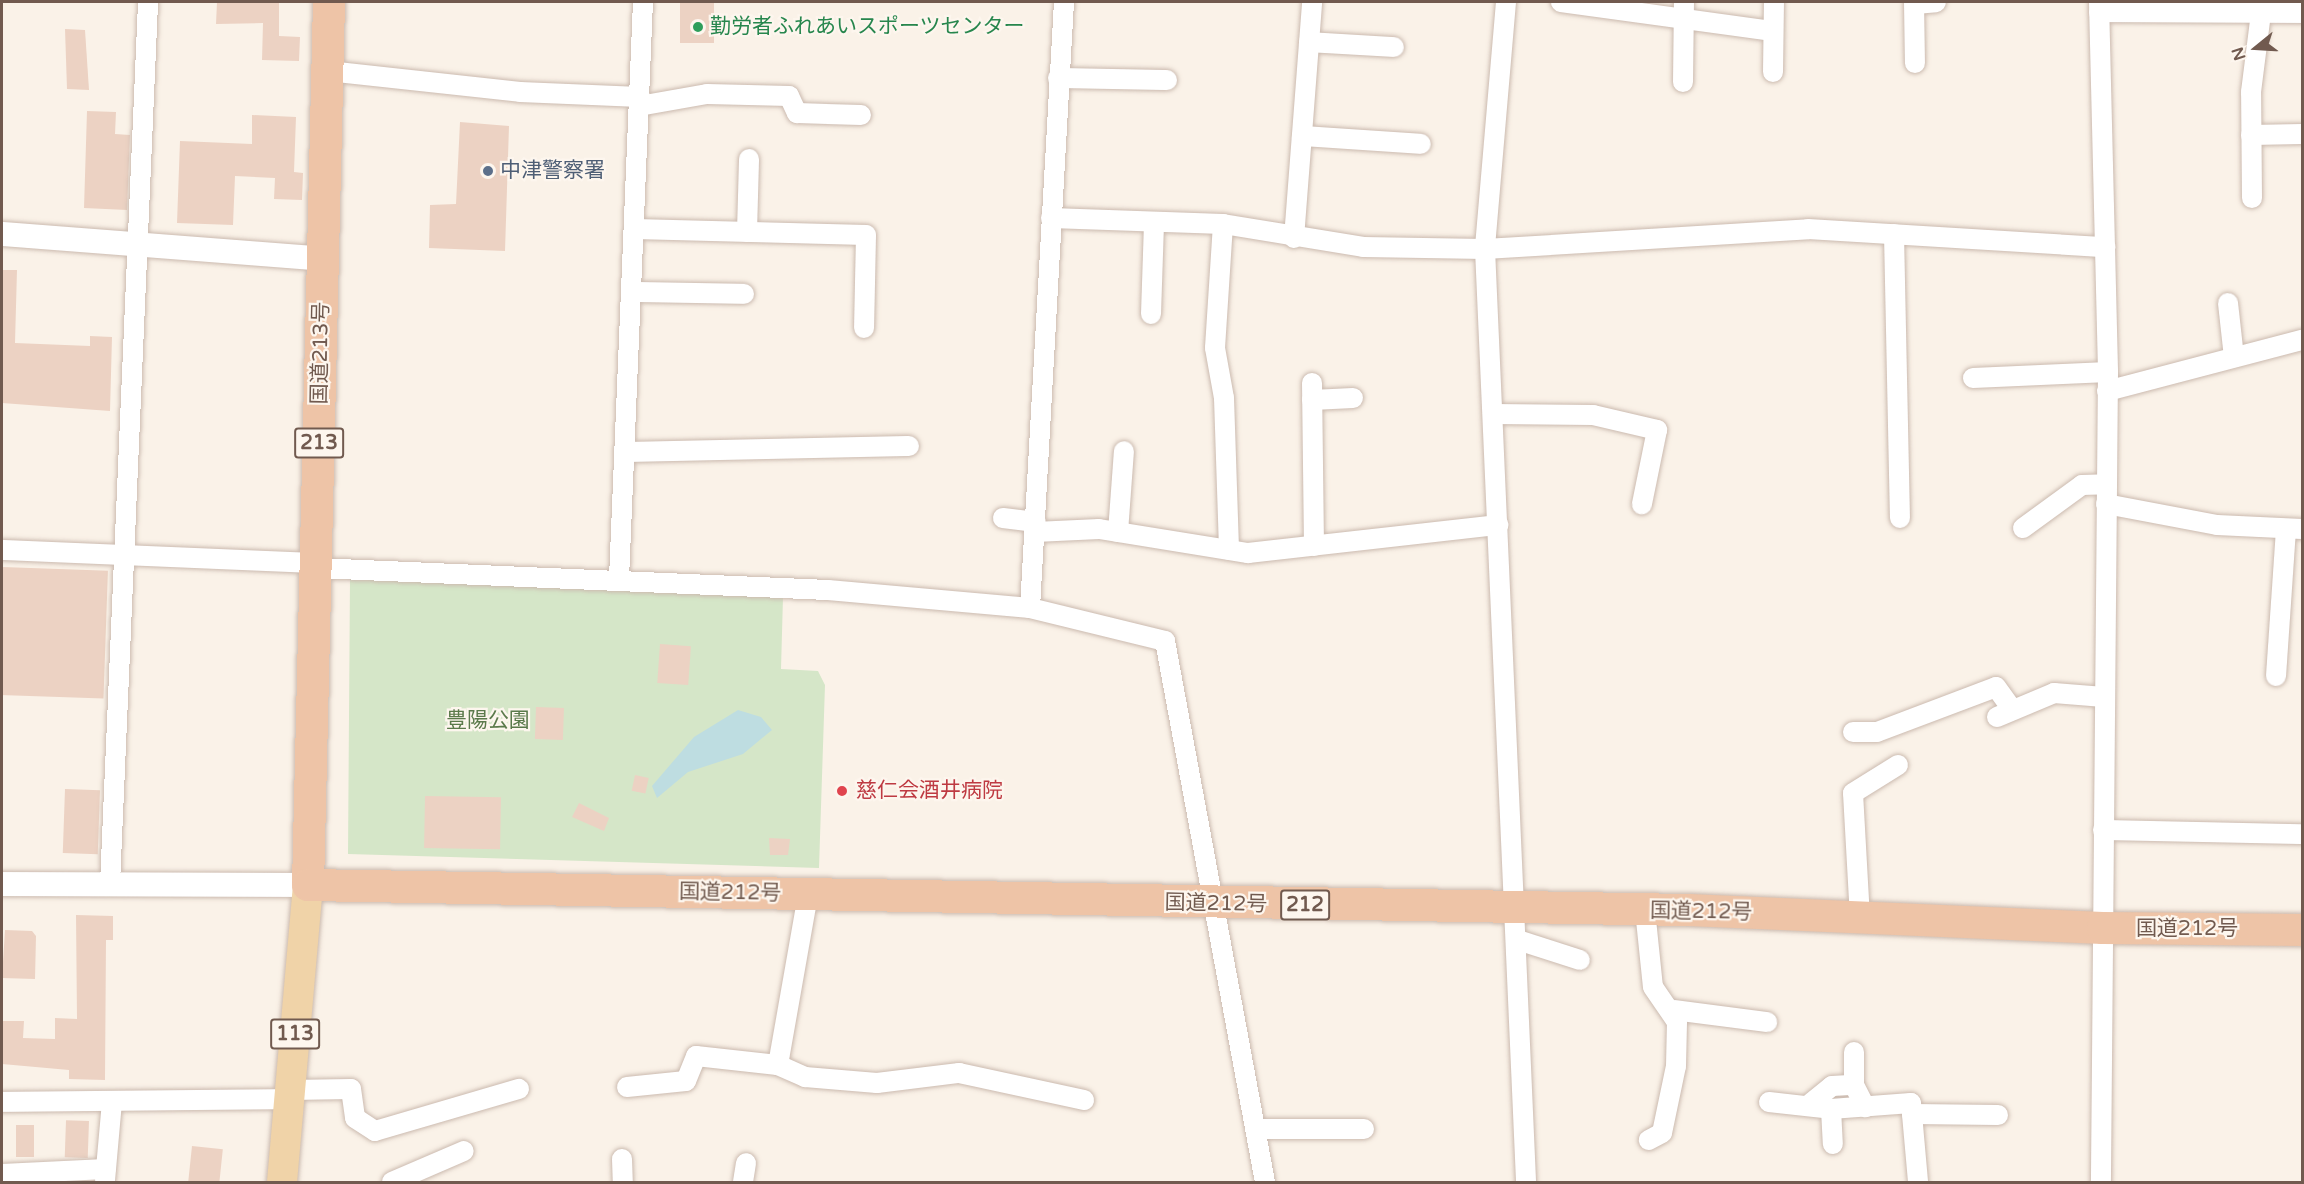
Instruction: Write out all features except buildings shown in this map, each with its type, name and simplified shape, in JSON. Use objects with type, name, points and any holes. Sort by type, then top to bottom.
[{"type":"highway","name":"国道213号","points":[[308,885],[329,2]]},
{"type":"highway","name":"国道212号","points":[[308,885],[1216,904],[1518,925],[1645,910],[2103,928],[2302,930]]},
{"type":"main road","name":"113","points":[[282,1182],[308,885]]},
{"type":"street","points":[[110,884],[148,2]]},
{"type":"street","points":[[619,579],[633,292],[643,2]]},
{"type":"street","points":[[1030,608],[1064,2]]},
{"type":"street","points":[[1294,238],[1312,2]]},
{"type":"street","points":[[1506,2],[1485,249],[1518,925],[1526,1182]]},
{"type":"street","points":[[1562,2],[1684,10],[1773,31]]},
{"type":"street","points":[[1773,72],[1774,2]]},
{"type":"street","points":[[1915,63],[1915,3],[1936,2]]},
{"type":"street","points":[[2101,1182],[2107,381],[2099,7],[2302,13]]},
{"type":"street","points":[[1683,82],[1684,10]]},
{"type":"street","points":[[2252,198],[2251,135],[2261,13]]},
{"type":"street","points":[[1309,42],[1394,47]]},
{"type":"street","points":[[328,71],[520,92],[639,102],[706,94],[789,96],[797,113],[861,115]]},
{"type":"street","points":[[1058,78],[1167,80]]},
{"type":"street","points":[[2251,135],[2302,134]]},
{"type":"street","points":[[1302,136],[1421,144]]},
{"type":"street","points":[[747,232],[749,159]]},
{"type":"street","points":[[1051,218],[1223,224],[1294,238],[1363,247],[1485,249],[1808,229],[2105,247]]},
{"type":"street","points":[[1151,314],[1154,222]]},
{"type":"street","points":[[1223,224],[1215,348],[1224,398],[1229,550]]},
{"type":"street","points":[[635,229],[866,235],[864,328]]},
{"type":"street","points":[[2,234],[324,259]]},
{"type":"street","points":[[1894,234],[1900,518]]},
{"type":"street","points":[[633,292],[744,294]]},
{"type":"street","points":[[2228,303],[2234,357]]},
{"type":"street","points":[[1973,378],[2107,381],[2234,357],[2302,337]]},
{"type":"street","points":[[1314,546],[1312,392],[1353,398]]},
{"type":"street","points":[[1493,414],[1593,415],[1657,430],[1642,504]]},
{"type":"street","points":[[625,452],[909,446]]},
{"type":"street","points":[[1118,532],[1124,451]]},
{"type":"street","points":[[2023,528],[2082,485],[2106,484]]},
{"type":"street","points":[[2106,504],[2217,525],[2294,529],[2276,676]]},
{"type":"street","points":[[1003,518],[1035,527],[1118,532],[1248,553],[1498,525]]},
{"type":"street","points":[[2,550],[619,579],[1030,608],[1165,641],[1216,904],[1265,1182]]},
{"type":"street","points":[[1853,732],[1877,732],[1996,687],[2005,713],[2054,693],[2104,697]]},
{"type":"street","points":[[1860,918],[1853,793],[1898,765]]},
{"type":"street","points":[[2103,830],[2302,834]]},
{"type":"street","points":[[2,884],[308,885]]},
{"type":"street","points":[[778,1065],[808,895]]},
{"type":"street","points":[[1645,910],[1653,987],[1674,1010],[1767,1022]]},
{"type":"street","points":[[1518,925],[1580,960]]},
{"type":"street","points":[[1649,1140],[1662,1133],[1676,1066],[1674,1010]]},
{"type":"street","points":[[1854,1052],[1854,1085],[1865,1107]]},
{"type":"street","points":[[627,1087],[686,1081],[696,1056],[778,1065],[805,1077],[877,1083],[959,1073],[1084,1100]]},
{"type":"street","points":[[1811,1103],[1832,1086],[1854,1085]]},
{"type":"street","points":[[2,1102],[112,1102],[351,1089],[355,1118],[375,1131],[519,1089]]},
{"type":"street","points":[[2,1174],[106,1176],[112,1102]]},
{"type":"street","points":[[1769,1102],[1811,1103],[1830,1109],[1911,1103],[1918,1182]]},
{"type":"street","points":[[1830,1109],[1833,1144]]},
{"type":"street","points":[[1912,1114],[1998,1115]]},
{"type":"street","points":[[1257,1130],[1364,1129]]},
{"type":"street","points":[[392,1182],[464,1151]]},
{"type":"street","points":[[622,1159],[623,1182]]},
{"type":"street","points":[[743,1182],[746,1163]]},
{"type":"green space","name":"豊陽公園","points":[[350,578],[783,597],[781,669],[818,671],[825,685],[819,868],[348,854]]},
{"type":"water","points":[[738,710],[761,717],[772,730],[743,754],[688,772],[657,798],[652,786],[694,737]]},
{"type":"place","name":"勤労者ふれあいスポーツセンター","points":[[698,27]]},
{"type":"place","name":"中津警察署","points":[[488,171]]},
{"type":"place","name":"慈仁会酒井病院","points":[[842,791]]}]
